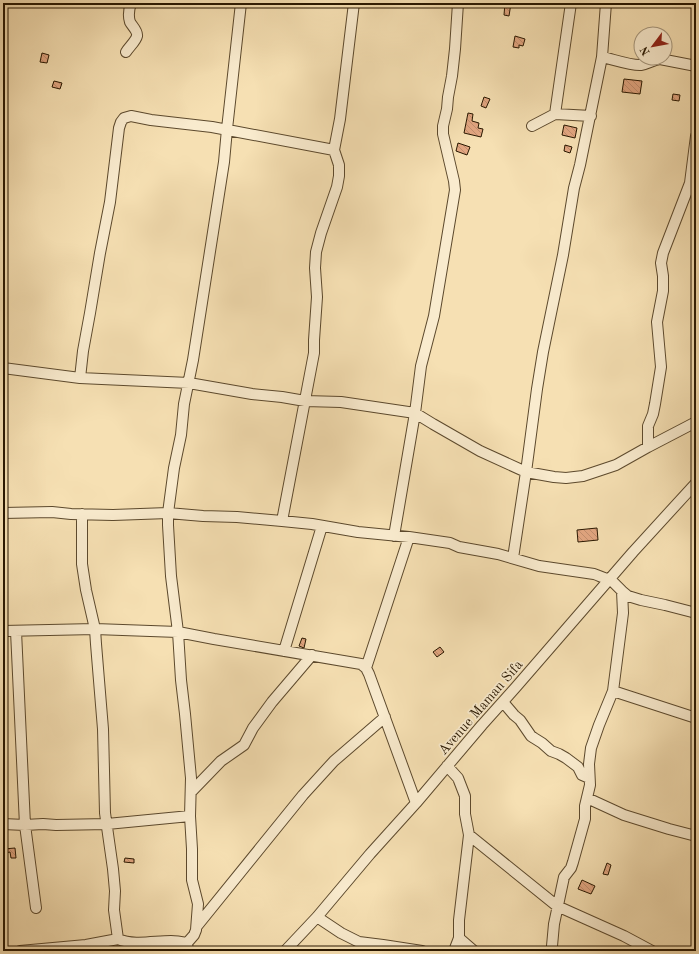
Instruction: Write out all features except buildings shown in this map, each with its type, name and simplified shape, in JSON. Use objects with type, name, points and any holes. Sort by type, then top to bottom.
[{"type":"street","points":[[126,52],[138,35],[130,21],[129,14],[131,3]]},
{"type":"street","points":[[20,951],[86,945],[118,939],[124,942],[135,943],[173,941],[188,947],[197,926],[198,904],[192,880],[190,816],[191,778],[181,680],[178,632],[171,576],[168,513],[184,404],[194,353],[221,184],[241,3]]},
{"type":"street","points":[[282,521],[314,353],[317,296],[316,252],[337,187],[339,176],[334,150],[340,119],[354,3]]},
{"type":"street","points":[[394,536],[422,366],[434,316],[455,190],[443,134],[443,126],[447,109],[452,69],[458,3]]},
{"type":"street","points":[[555,114],[571,3]]},
{"type":"street","points":[[513,558],[526,472],[536,389],[563,256],[574,188],[591,116],[602,57],[606,3]]},
{"type":"street","points":[[602,57],[635,65],[660,59],[696,66]]},
{"type":"street","points":[[532,126],[555,114],[591,116]]},
{"type":"street","points":[[80,378],[83,351],[110,202],[121,122],[124,118],[131,116],[227,129],[334,150]]},
{"type":"street","points":[[648,447],[648,426],[655,404],[661,360],[657,322],[663,291],[661,263],[663,253],[690,183],[696,136]]},
{"type":"street","points":[[3,368],[80,378],[188,383],[252,394],[305,401],[341,402],[415,413],[467,444],[526,472],[566,478],[583,476],[616,465],[696,422]]},
{"type":"street","name":"Avenue Maman Sifa","points":[[285,951],[317,917],[370,854],[610,579],[696,483]]},
{"type":"street","points":[[3,513],[52,512],[113,515],[168,513],[238,517],[409,537],[498,554],[539,566],[594,574],[604,579],[610,579],[628,596],[696,614]]},
{"type":"street","points":[[82,514],[82,564],[95,629],[101,701],[105,812],[113,869],[115,891],[114,910],[118,939]]},
{"type":"street","points":[[284,651],[322,526]]},
{"type":"street","points":[[366,668],[409,537]]},
{"type":"street","points":[[553,951],[552,946],[564,877],[571,868],[585,819],[585,806],[589,791],[589,764],[591,748],[613,691],[623,613],[622,591]]},
{"type":"street","points":[[3,631],[95,629],[178,632],[362,664],[369,674],[416,803]]},
{"type":"street","points":[[16,631],[25,825],[36,908]]},
{"type":"street","points":[[191,792],[221,761],[244,745],[253,728],[272,702],[312,655]]},
{"type":"street","points":[[613,691],[696,718]]},
{"type":"street","points":[[503,702],[520,720],[530,736],[542,743],[551,751],[566,758],[578,767],[582,775],[589,778]]},
{"type":"street","points":[[197,926],[334,760],[385,717]]},
{"type":"street","points":[[447,766],[458,778],[465,796],[465,814],[469,835],[459,920],[460,938],[454,951]]},
{"type":"street","points":[[587,798],[624,814],[696,836]]},
{"type":"street","points":[[3,824],[107,824],[190,816]]},
{"type":"street","points":[[469,835],[558,906],[624,936],[652,951]]},
{"type":"street","points":[[317,917],[341,933],[359,942],[422,951]]},
{"type":"street","points":[[460,938],[474,951]]}]
